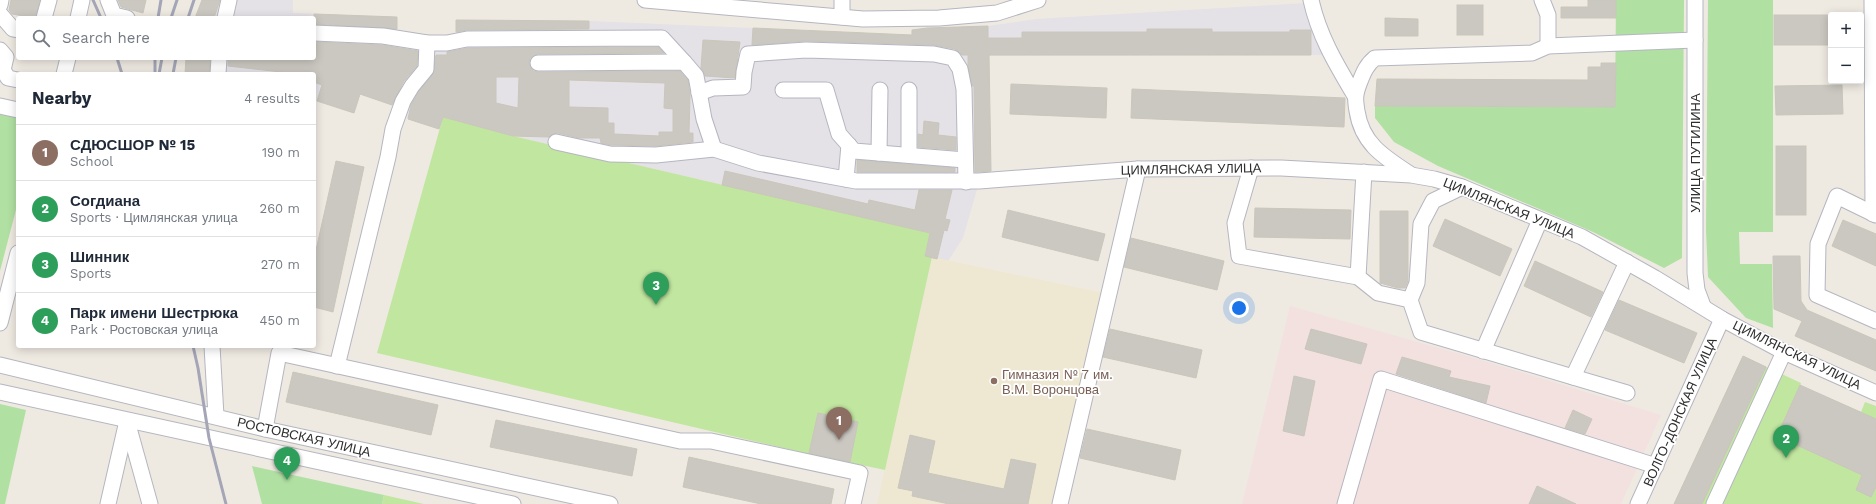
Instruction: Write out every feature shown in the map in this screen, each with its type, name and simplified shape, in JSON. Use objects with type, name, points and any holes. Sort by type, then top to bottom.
[{"type":"street","points":[[0,5],[1,0]]},
{"type":"street","points":[[45,16],[49,0]]},
{"type":"street","points":[[78,16],[82,0]]},
{"type":"street","points":[[108,0],[114,14],[120,16]]},
{"type":"street","points":[[225,16],[229,0]]},
{"type":"street","points":[[645,0],[863,19],[939,18],[997,13],[1038,0]]},
{"type":"street","points":[[842,0],[842,17]]},
{"type":"street","points":[[1310,0],[1316,23],[1327,48],[1355,96],[1359,125],[1368,141],[1387,159],[1411,175]]},
{"type":"street","points":[[1542,0],[1548,15],[1548,46]]},
{"type":"street","name":"УЛИЦА ПУТИЛИНА","points":[[1695,0],[1695,273],[1697,290],[1703,306]]},
{"type":"street","points":[[1872,0],[1875,214],[1837,196],[1818,244],[1817,295],[1876,320]]},
{"type":"street","points":[[0,14],[13,29],[16,30]]},
{"type":"street","points":[[316,34],[383,36],[427,43],[447,43],[467,39],[662,38],[696,76],[704,119],[714,149],[656,155],[610,154],[556,142]]},
{"type":"street","points":[[1355,96],[1364,70],[1368,63],[1375,58],[1532,53],[1548,46],[1695,40]]},
{"type":"street","points":[[337,366],[388,157],[393,129],[403,101],[412,86],[426,69],[427,43]]},
{"type":"street","points":[[0,50],[6,57],[3,70],[8,78],[16,80]]},
{"type":"street","points":[[699,93],[713,88],[743,87],[744,72],[748,54],[806,50],[934,54],[953,58],[960,69],[964,89],[966,182]]},
{"type":"street","points":[[64,72],[68,60]]},
{"type":"street","points":[[218,72],[219,60]]},
{"type":"street","points":[[538,63],[684,62]]},
{"type":"street","points":[[783,90],[826,90],[839,134],[854,151],[966,160]]},
{"type":"street","points":[[879,153],[880,90]]},
{"type":"street","points":[[908,90],[908,156]]},
{"type":"street","points":[[0,106],[16,110]]},
{"type":"street","points":[[846,179],[849,145]]},
{"type":"street","name":"ЦИМЛЯНСКАЯ УЛИЦА","points":[[714,149],[758,163],[856,181],[966,182],[1138,169],[1251,168],[1364,172],[1411,175],[1434,179],[1462,187],[1582,237],[1703,306],[1722,319],[1784,352],[1876,393]]},
{"type":"street","points":[[1251,168],[1235,223],[1240,256],[1358,277],[1378,292],[1410,300]]},
{"type":"street","points":[[1060,504],[1138,169]]},
{"type":"street","points":[[1358,277],[1364,172]]},
{"type":"street","points":[[1462,187],[1433,200],[1421,224],[1417,283],[1410,300],[1421,332],[1627,393]]},
{"type":"street","points":[[1483,351],[1540,220]]},
{"type":"street","points":[[0,323],[16,261]]},
{"type":"street","points":[[1573,377],[1627,262]]},
{"type":"street","name":"ВОЛГО-ДОНСКАЯ УЛИЦА","points":[[1638,504],[1722,319]]},
{"type":"street","points":[[212,348],[216,416]]},
{"type":"street","points":[[1714,504],[1784,352]]},
{"type":"street","points":[[265,429],[279,353],[680,441],[712,440],[860,472],[853,504]]},
{"type":"street","name":"РОСТОВСКАЯ УЛИЦА","points":[[0,365],[265,429],[610,504]]},
{"type":"street","points":[[1346,504],[1381,379],[1656,466]]},
{"type":"street","name":"РОСТОВСКАЯ УЛИЦА","points":[[0,392],[464,499],[513,504]]},
{"type":"street","points":[[108,504],[127,421]]},
{"type":"street","points":[[127,421],[150,504]]},
{"type":"shaded area","points":[[202,0],[293,0],[293,13],[397,17],[397,31],[413,37],[445,38],[456,35],[456,20],[589,21],[911,35],[912,30],[927,28],[988,26],[1036,19],[1306,3],[1328,55],[989,56],[991,176],[978,186],[963,238],[948,261],[925,256],[930,233],[513,136],[443,117],[439,129],[394,113],[396,106],[360,94],[354,113],[316,101],[316,72],[185,72],[186,60],[316,60],[316,16],[196,16]]},
{"type":"shaded area","name":"Гимназия № 7 им. В.М. Воронцова","points":[[932,257],[1104,293],[1055,504],[877,504]]},
{"type":"shaded area","points":[[1290,306],[1478,359],[1661,415],[1621,504],[1242,504]]},
{"type":"green space","points":[[1616,0],[1684,0],[1682,258],[1664,268],[1593,232],[1438,166],[1394,142],[1375,118],[1375,106],[1615,107]]},
{"type":"green space","points":[[1708,0],[1773,0],[1773,232],[1739,232],[1740,264],[1772,264],[1773,328],[1746,318],[1708,277],[1706,230]]},
{"type":"green space","points":[[0,111],[16,115],[16,210],[0,271]]},
{"type":"green space","points":[[443,117],[513,136],[930,233],[925,255],[932,257],[885,470],[809,454],[377,353]]},
{"type":"green space","points":[[1743,356],[1801,383],[1800,386],[1861,412],[1865,402],[1876,406],[1876,504],[1674,504]]},
{"type":"green space","points":[[0,404],[26,410],[5,504],[0,504]]},
{"type":"green space","points":[[252,466],[384,495],[382,504],[262,504]]},
{"type":"green space","points":[[384,495],[424,504],[382,504]]},
{"type":"building","points":[[11,0],[40,0],[36,16],[12,14],[9,10]]},
{"type":"building","points":[[118,0],[146,0],[143,13],[121,7]]},
{"type":"building","points":[[202,0],[220,0],[215,16],[196,16]]},
{"type":"building","points":[[1588,0],[1616,0],[1616,18],[1561,18],[1561,7],[1588,7]]},
{"type":"building","points":[[1457,5],[1483,5],[1483,35],[1457,35]]},
{"type":"building","points":[[314,14],[397,17],[397,29],[316,24],[316,16],[314,16]]},
{"type":"building","points":[[1774,15],[1828,15],[1828,45],[1774,45]]},
{"type":"building","points":[[1385,18],[1418,19],[1418,36],[1385,36]]},
{"type":"building","points":[[456,20],[589,21],[589,29],[467,30],[456,32]]},
{"type":"building","points":[[988,26],[988,38],[1022,38],[1022,32],[1147,32],[1147,29],[1212,29],[1212,32],[1290,32],[1290,30],[1311,30],[1311,55],[989,55],[991,171],[975,172],[974,86],[972,86],[968,66],[968,55],[962,55],[955,49],[934,45],[806,41],[752,45],[753,28],[912,35],[912,30],[927,28]]},
{"type":"building","points":[[703,40],[740,42],[735,78],[705,76],[701,68]]},
{"type":"building","points":[[316,42],[382,45],[418,51],[417,66],[404,81],[392,105],[360,94],[354,113],[317,101],[322,85],[316,83],[316,72],[281,72],[228,66],[228,60],[316,60]]},
{"type":"building","points":[[658,47],[664,53],[538,54],[530,58],[529,63],[533,71],[538,72],[680,71],[688,80],[690,95],[689,133],[693,133],[693,142],[656,146],[611,145],[601,143],[600,138],[579,138],[558,133],[549,137],[513,136],[443,117],[439,129],[408,119],[411,105],[419,91],[433,74],[436,55],[447,55],[447,52],[468,48]],"holes":[[[496,77],[519,77],[518,108],[496,103]],[[569,80],[665,83],[664,108],[673,109],[673,132],[659,132],[659,136],[614,134],[614,123],[608,123],[608,108],[569,107]]]},
{"type":"building","points":[[186,60],[210,60],[209,72],[185,72]]},
{"type":"building","points":[[1601,63],[1616,63],[1615,107],[1375,106],[1377,79],[1588,80],[1588,67],[1601,67]]},
{"type":"building","points":[[1011,84],[1107,88],[1106,118],[1010,114]]},
{"type":"building","points":[[1842,85],[1843,114],[1776,115],[1775,86]]},
{"type":"building","points":[[1132,89],[1345,98],[1344,127],[1131,118]]},
{"type":"building","points":[[924,121],[939,123],[938,135],[956,137],[956,150],[918,147],[918,134],[923,135]]},
{"type":"building","points":[[1776,146],[1806,146],[1806,215],[1776,215]]},
{"type":"building","points":[[857,160],[955,168],[955,172],[857,172]]},
{"type":"building","points":[[336,161],[364,167],[333,312],[316,308],[316,250]]},
{"type":"building","points":[[725,171],[868,204],[869,200],[915,210],[919,190],[952,190],[945,219],[950,220],[947,231],[944,230],[937,259],[925,256],[930,233],[722,185]]},
{"type":"building","points":[[1255,208],[1351,210],[1350,239],[1254,237]]},
{"type":"building","points":[[1008,210],[1105,234],[1098,261],[1002,237]]},
{"type":"building","points":[[1380,211],[1408,211],[1408,281],[1405,288],[1398,288],[1380,283]]},
{"type":"building","points":[[1445,219],[1512,249],[1500,276],[1433,246]]},
{"type":"building","points":[[1843,220],[1876,234],[1876,266],[1832,246]]},
{"type":"building","points":[[1131,238],[1224,261],[1217,290],[1124,267]]},
{"type":"building","points":[[1773,256],[1800,256],[1801,301],[1807,310],[1876,340],[1876,371],[1795,336],[1802,321],[1774,309]]},
{"type":"building","points":[[1535,261],[1603,292],[1591,317],[1524,286]]},
{"type":"building","points":[[1619,300],[1697,333],[1684,363],[1605,330]]},
{"type":"building","points":[[1110,329],[1202,350],[1196,378],[1103,357]]},
{"type":"building","points":[[1311,329],[1367,344],[1361,364],[1305,349]]},
{"type":"building","points":[[1743,356],[1766,367],[1702,504],[1674,504]]},
{"type":"building","points":[[1402,357],[1451,371],[1449,377],[1490,386],[1486,403],[1396,374]]},
{"type":"building","points":[[293,372],[438,405],[431,435],[286,402]]},
{"type":"building","points":[[1294,376],[1315,381],[1304,436],[1283,431]]},
{"type":"building","points":[[1800,385],[1876,419],[1876,487],[1871,497],[1856,490],[1862,475],[1777,436]]},
{"type":"building","points":[[1573,410],[1592,419],[1585,434],[1565,428]]},
{"type":"building","points":[[818,413],[858,422],[850,462],[809,453]]},
{"type":"building","points":[[496,420],[637,449],[632,476],[490,447]]},
{"type":"building","points":[[1087,429],[1181,450],[1175,480],[1080,458]]},
{"type":"building","points":[[910,435],[935,441],[928,473],[1004,489],[1011,459],[1036,464],[1028,504],[949,504],[912,496],[913,491],[898,488]]},
{"type":"building","points":[[689,457],[834,489],[831,504],[761,504],[683,487]]},
{"type":"building","points":[[1537,486],[1576,504],[1529,504]]},
{"type":"railway","points":[[93,0],[100,16]]},
{"type":"railway","points":[[158,16],[161,0]]},
{"type":"railway","points":[[172,16],[177,0]]},
{"type":"railway","points":[[189,16],[194,0]]},
{"type":"railway","points":[[118,60],[121,72]]},
{"type":"railway","points":[[155,60],[155,72]]},
{"type":"railway","points":[[159,72],[162,60]]},
{"type":"railway","points":[[173,72],[176,60]]},
{"type":"railway","points":[[193,348],[209,438],[226,504]]},
{"type":"place","name":"Шинник","points":[[656,305]]},
{"type":"place","name":"Гимназия № 7 им. В.М. Воронцова","points":[[994,381]]},
{"type":"place","name":"СДЮСШОР № 15","points":[[839,440]]},
{"type":"place","name":"Согдиана","points":[[1786,458]]},
{"type":"place","name":"Парк имени Шестрюка","points":[[287,480]]}]
